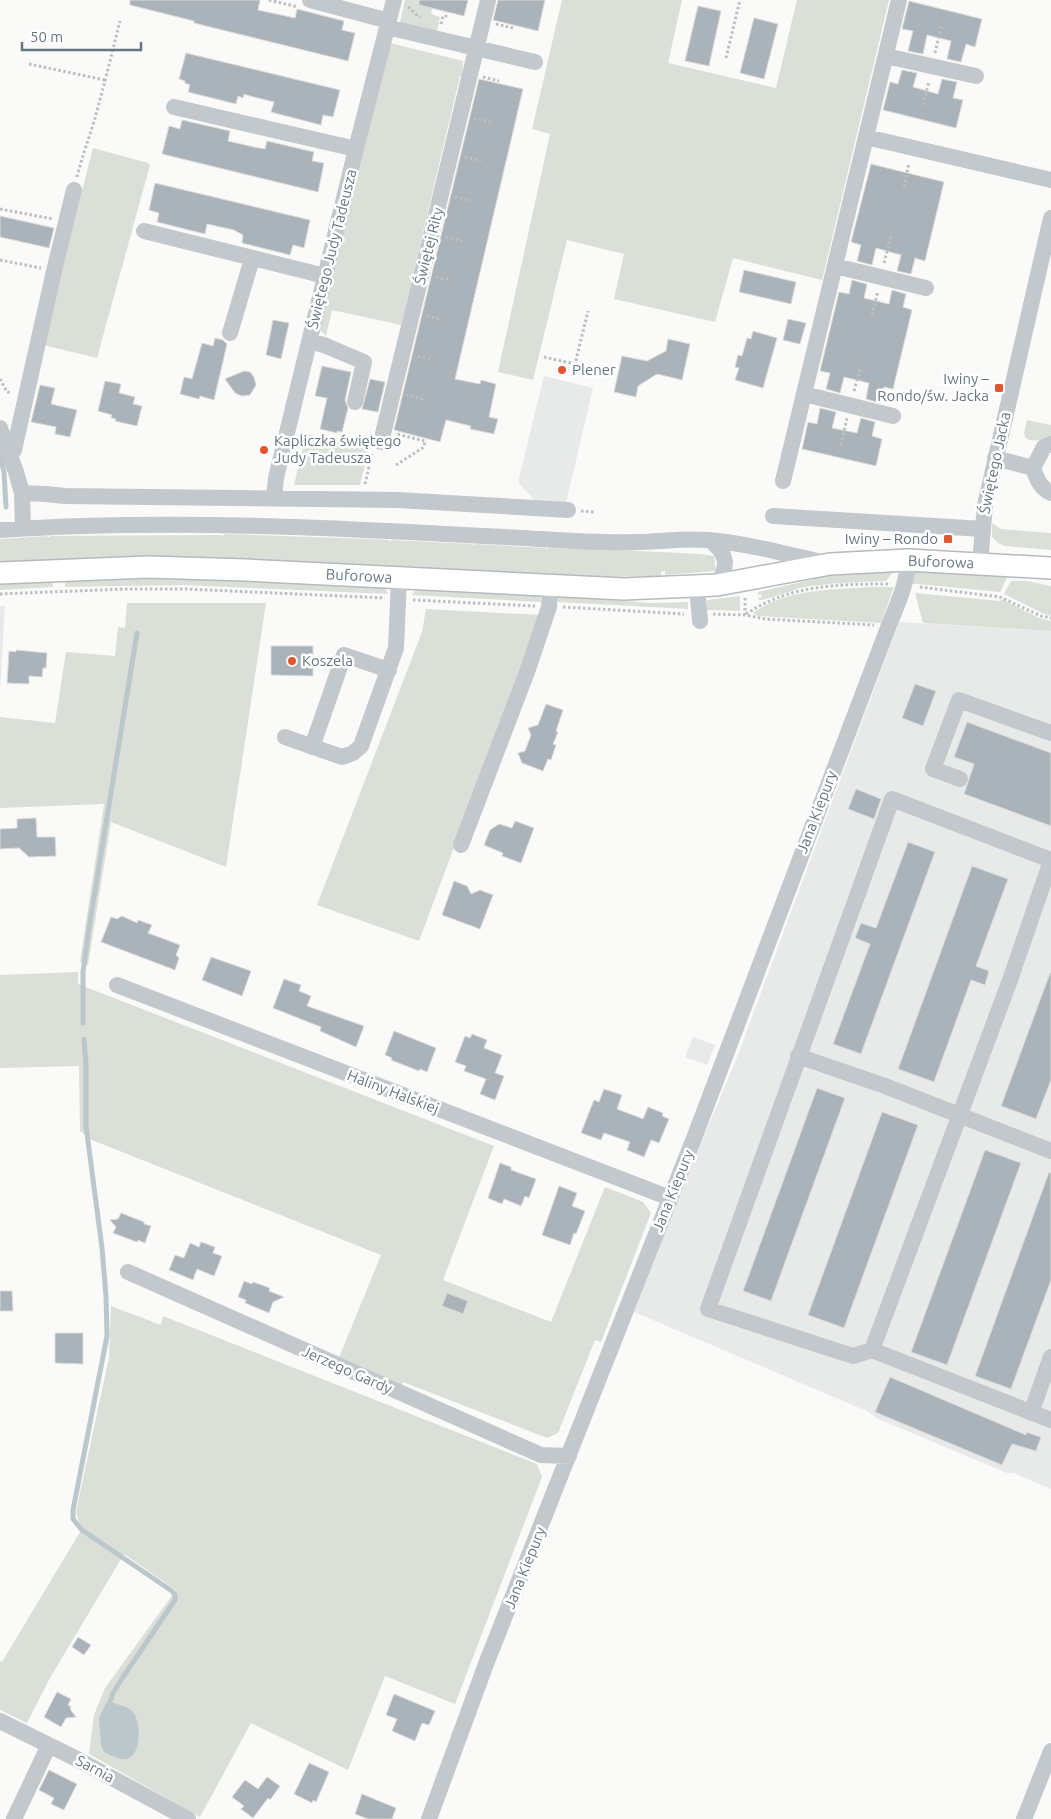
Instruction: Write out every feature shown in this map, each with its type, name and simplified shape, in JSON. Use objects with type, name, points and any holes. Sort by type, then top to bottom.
[{"type":"main road","name":"Buforowa","points":[[0,573],[148,567],[246,570],[399,589],[550,586],[624,589],[707,585],[830,564],[908,560],[1051,568]]},
{"type":"street","points":[[310,0],[476,49],[535,62]]},
{"type":"street","name":"Świętego Judy Tadeusza","points":[[274,498],[276,478],[309,341],[394,0]]},
{"type":"street","name":"Świętej Rity","points":[[382,437],[488,0]]},
{"type":"street","points":[[783,481],[899,0]]},
{"type":"street","points":[[886,56],[976,76]]},
{"type":"street","points":[[174,106],[356,149]]},
{"type":"street","points":[[866,137],[1051,180]]},
{"type":"street","points":[[10,455],[16,443],[74,190]]},
{"type":"street","name":"Świętego Jacka","points":[[980,563],[985,505],[1051,218]]},
{"type":"street","points":[[144,232],[325,276]]},
{"type":"street","points":[[230,333],[252,259]]},
{"type":"street","points":[[835,266],[926,288]]},
{"type":"street","points":[[309,341],[324,345],[364,362],[355,402]]},
{"type":"street","points":[[804,394],[894,416]]},
{"type":"street","points":[[0,428],[22,493],[23,528]]},
{"type":"street","points":[[1051,444],[1044,447],[1034,468],[1037,480],[1046,491],[1051,493]]},
{"type":"street","points":[[995,458],[1034,468]]},
{"type":"street","points":[[22,493],[65,496],[453,502],[568,510]]},
{"type":"street","points":[[773,516],[983,529]]},
{"type":"street","name":"Buforowa","points":[[0,530],[140,525],[401,531],[576,542],[710,540],[745,545],[830,564]]},
{"type":"street","points":[[699,618],[707,585],[724,573],[726,565],[723,554],[710,540]]},
{"type":"street","name":"Jana Kiepury","points":[[429,1819],[475,1695],[670,1198],[889,625],[904,584],[908,560]]},
{"type":"street","points":[[461,846],[527,672],[549,607],[550,586]]},
{"type":"street","points":[[285,737],[342,757],[352,753],[361,746],[396,648],[399,589]]},
{"type":"street","points":[[312,747],[344,655],[389,670]]},
{"type":"street","points":[[960,780],[933,769],[958,700],[1051,733]]},
{"type":"street","points":[[872,1350],[960,1115],[1051,860],[892,799],[708,1309],[853,1356],[872,1350],[1051,1420]]},
{"type":"street","name":"Haliny Halskiej","points":[[117,985],[670,1198]]},
{"type":"street","points":[[798,1056],[886,1086],[1051,1151]]},
{"type":"street","name":"Jerzego Gardy","points":[[128,1272],[541,1455],[569,1456]]},
{"type":"street","points":[[1030,1413],[1051,1357]]},
{"type":"street","name":"Sarnia","points":[[0,1721],[188,1819]]},
{"type":"street","points":[[14,1819],[49,1745]]},
{"type":"street","points":[[1024,1819],[1051,1751]]},
{"type":"path","points":[[394,0],[404,4],[425,21]]},
{"type":"path","points":[[726,58],[740,0]]},
{"type":"path","points":[[74,190],[82,155],[89,139],[106,80],[120,21]]},
{"type":"path","points":[[28,64],[106,80]]},
{"type":"path","points":[[904,187],[912,148]]},
{"type":"path","points":[[0,209],[66,222]]},
{"type":"path","points":[[0,260],[54,271]]},
{"type":"path","points":[[544,357],[575,364],[588,311]]},
{"type":"path","points":[[362,500],[374,445],[382,437],[425,441],[424,447],[396,465]]},
{"type":"path","points":[[746,615],[776,597],[804,590],[870,584],[904,584],[1000,596],[1041,616],[1051,618]]},
{"type":"path","points":[[0,594],[125,589],[399,589],[549,607],[699,618],[746,615],[765,619],[889,625]]},
{"type":"path","points":[[745,594],[746,615]]},
{"type":"shaded area","points":[[405,0],[420,0],[432,8],[431,14],[440,17],[436,35],[399,26]]},
{"type":"shaded area","points":[[562,0],[682,0],[668,63],[776,88],[797,0],[889,0],[822,280],[733,258],[715,322],[614,299],[624,254],[567,240],[533,380],[498,372],[550,134],[532,129]]},
{"type":"shaded area","points":[[390,43],[463,61],[462,76],[460,76],[401,325],[332,310],[326,336],[320,330]]},
{"type":"shaded area","points":[[93,148],[150,165],[97,358],[43,345]]},
{"type":"shaded area","points":[[544,376],[593,388],[566,503],[536,502],[518,482]]},
{"type":"shaded area","points":[[1027,420],[1051,425],[1051,441],[1029,440],[1025,437]]},
{"type":"shaded area","points":[[306,434],[369,448],[360,485],[294,485]]},
{"type":"shaded area","points":[[992,523],[1001,529],[1051,533],[1051,550],[1005,546],[998,543],[992,537]]},
{"type":"shaded area","points":[[225,534],[370,539],[389,540],[389,542],[392,540],[472,544],[474,546],[475,544],[545,548],[547,550],[548,548],[577,548],[700,554],[714,556],[716,571],[665,575],[665,571],[661,572],[661,576],[601,577],[176,557],[71,559],[0,563],[0,539],[47,536],[48,538],[51,536],[223,536]]},
{"type":"shaded area","points":[[910,570],[1008,576],[1000,592],[907,583]]},
{"type":"shaded area","points":[[894,571],[886,581],[804,587],[763,600],[758,598],[762,597],[761,594],[758,595],[758,592],[841,573]]},
{"type":"shaded area","points":[[129,578],[224,580],[383,588],[388,594],[183,585],[65,587],[65,582],[68,580]]},
{"type":"shaded area","points":[[52,581],[53,587],[0,590],[0,585],[4,583]]},
{"type":"shaded area","points":[[1011,581],[1027,581],[1051,586],[1051,616],[1004,594]]},
{"type":"shaded area","points":[[894,587],[881,623],[758,616],[753,613],[766,605],[794,595],[824,590]]},
{"type":"shaded area","points":[[415,591],[540,596],[541,602],[412,595]]},
{"type":"shaded area","points":[[915,593],[1000,601],[1002,599],[1039,618],[1051,621],[1051,631],[923,623]]},
{"type":"shaded area","points":[[560,596],[650,603],[688,602],[688,609],[558,602],[555,600],[555,598]]},
{"type":"shaded area","points":[[740,596],[740,611],[707,610],[707,600]]},
{"type":"shaded area","points":[[127,603],[266,603],[226,867],[111,822],[88,965],[80,962],[104,804],[0,808],[0,717],[55,723],[66,652],[115,656],[118,627],[125,628]]},
{"type":"shaded area","points":[[0,606],[5,606],[0,694]]},
{"type":"shaded area","points":[[426,609],[539,615],[537,626],[419,941],[317,905],[422,632]]},
{"type":"shaded area","points":[[899,622],[1051,631],[1051,1489],[1013,1473],[1007,1473],[876,1418],[869,1412],[634,1312],[672,1213],[737,1057]]},
{"type":"shaded area","points":[[78,972],[78,984],[494,1146],[443,1280],[551,1322],[605,1187],[643,1202],[651,1213],[601,1342],[595,1340],[558,1433],[547,1438],[403,1382],[400,1388],[338,1360],[381,1255],[92,1140],[80,1131],[79,1066],[0,1068],[0,975]]},
{"type":"shaded area","points":[[693,1037],[715,1045],[707,1065],[685,1057]]},
{"type":"shaded area","points":[[111,1306],[161,1325],[163,1316],[537,1464],[542,1477],[455,1704],[385,1676],[348,1770],[251,1723],[200,1817],[89,1754],[94,1715],[105,1688],[176,1590],[124,1554],[50,1678],[27,1723],[0,1710],[0,1661],[2,1662],[83,1527],[79,1523],[76,1512],[109,1357]]},
{"type":"shaded area","points":[[110,1702],[130,1709],[138,1722],[138,1745],[135,1752],[126,1759],[104,1752],[101,1745],[99,1718],[106,1703]]},
{"type":"building","points":[[130,0],[260,0],[258,10],[295,18],[297,9],[344,21],[342,30],[355,33],[348,61],[194,23],[194,21],[130,5]]},
{"type":"building","points":[[419,0],[468,0],[464,16],[419,5]]},
{"type":"building","points":[[498,0],[545,0],[538,31],[493,20]]},
{"type":"building","points":[[909,1],[982,19],[975,47],[966,44],[961,62],[947,59],[951,41],[927,35],[923,54],[908,51],[913,31],[902,29]]},
{"type":"building","points":[[698,6],[721,11],[709,66],[685,61]]},
{"type":"building","points":[[754,18],[778,24],[764,79],[740,73]]},
{"type":"building","points":[[186,53],[340,90],[333,117],[323,115],[321,125],[271,112],[274,102],[244,94],[243,98],[238,96],[236,104],[188,92],[190,85],[179,79]]},
{"type":"building","points":[[902,70],[917,73],[913,87],[938,94],[942,79],[957,82],[953,98],[963,100],[956,128],[883,110],[890,82],[898,84]]},
{"type":"building","points":[[479,79],[523,89],[455,379],[480,384],[481,380],[496,384],[489,417],[498,419],[494,434],[470,429],[471,426],[446,420],[440,442],[394,430]]},
{"type":"building","points":[[182,120],[230,131],[228,141],[265,149],[267,141],[314,152],[312,161],[324,163],[318,192],[162,154],[169,126],[180,129]]},
{"type":"building","points":[[871,164],[944,182],[925,261],[915,258],[911,274],[897,271],[901,255],[876,248],[872,265],[857,261],[861,245],[851,242]]},
{"type":"building","points":[[155,183],[310,220],[304,248],[293,245],[290,255],[242,243],[243,235],[234,230],[207,224],[205,234],[157,222],[159,213],[149,210]]},
{"type":"building","points":[[0,216],[54,228],[49,248],[0,237]]},
{"type":"building","points":[[744,270],[796,282],[791,304],[739,292]]},
{"type":"building","points":[[852,280],[867,284],[864,298],[889,304],[892,290],[906,294],[903,307],[912,310],[893,389],[884,387],[880,403],[866,399],[869,383],[844,377],[840,393],[826,389],[830,373],[820,371],[839,292],[849,294]]},
{"type":"building","points":[[788,319],[806,323],[800,344],[783,340]]},
{"type":"building","points":[[273,320],[289,323],[281,359],[266,355]]},
{"type":"building","points":[[753,331],[777,338],[763,388],[735,380],[739,368],[735,367],[738,355],[742,356],[747,338],[751,339]]},
{"type":"building","points":[[215,338],[223,340],[227,344],[214,400],[200,396],[199,399],[180,394],[184,377],[192,379],[202,343],[213,346]]},
{"type":"building","points":[[668,339],[690,344],[682,380],[657,374],[638,386],[636,397],[614,392],[622,356],[647,361],[666,351]]},
{"type":"building","points":[[322,366],[351,372],[345,400],[348,408],[342,432],[337,431],[337,433],[320,429],[327,398],[315,396]]},
{"type":"building","points":[[244,371],[250,372],[254,377],[256,385],[250,395],[242,396],[235,393],[225,379]]},
{"type":"building","points":[[370,379],[385,382],[378,412],[362,409]]},
{"type":"building","points":[[105,381],[121,384],[119,393],[135,397],[133,404],[142,406],[137,426],[115,421],[116,419],[111,418],[112,415],[98,411]]},
{"type":"building","points":[[40,385],[55,388],[51,404],[77,410],[70,437],[55,434],[56,427],[31,422]]},
{"type":"building","points":[[820,408],[836,412],[832,428],[857,433],[861,418],[875,422],[872,436],[882,439],[876,466],[802,449],[808,422],[817,424]]},
{"type":"building","name":"Koszela","points":[[271,646],[313,646],[313,676],[271,675]]},
{"type":"building","points":[[16,650],[47,653],[46,668],[43,668],[42,677],[29,676],[29,684],[7,683],[9,651],[16,652]]},
{"type":"building","points":[[915,684],[936,691],[923,726],[902,718]]},
{"type":"building","points":[[546,704],[563,710],[553,744],[556,745],[551,760],[548,759],[543,771],[522,763],[518,753],[525,751],[531,735],[528,728],[538,725]]},
{"type":"building","points":[[967,722],[1051,753],[1051,826],[964,794],[974,764],[954,757]]},
{"type":"building","points":[[856,789],[881,799],[874,819],[848,809]]},
{"type":"building","points":[[36,818],[37,837],[55,837],[56,856],[29,857],[19,848],[0,849],[0,829],[17,828],[17,819]]},
{"type":"building","points":[[515,821],[534,828],[521,863],[502,856],[503,853],[484,845],[490,830],[499,824],[512,828]]},
{"type":"building","points":[[908,842],[935,852],[861,1054],[833,1044],[870,944],[855,938],[861,923],[876,928]]},
{"type":"building","points":[[972,866],[1008,879],[976,966],[989,971],[985,985],[971,980],[934,1082],[898,1069]]},
{"type":"building","points":[[454,881],[467,886],[471,894],[480,890],[493,895],[480,929],[442,915]]},
{"type":"building","points":[[122,916],[137,923],[138,920],[152,925],[148,933],[180,945],[176,955],[179,958],[175,970],[101,942],[111,917],[117,919]]},
{"type":"building","points":[[211,957],[251,971],[242,996],[202,980]]},
{"type":"building","points":[[1050,973],[1051,1080],[1036,1119],[1001,1106]]},
{"type":"building","points":[[284,979],[301,985],[299,991],[311,996],[307,1006],[364,1026],[356,1047],[320,1031],[321,1027],[273,1008]]},
{"type":"building","points":[[394,1031],[436,1048],[427,1072],[420,1069],[419,1071],[391,1060],[392,1058],[385,1055]]},
{"type":"building","points":[[472,1034],[487,1040],[484,1048],[502,1055],[495,1073],[504,1076],[495,1100],[480,1094],[486,1079],[464,1071],[466,1066],[455,1062],[465,1036],[470,1038]]},
{"type":"building","points":[[817,1088],[845,1098],[771,1301],[743,1291]]},
{"type":"building","points":[[604,1089],[622,1095],[617,1109],[643,1119],[648,1107],[663,1113],[662,1116],[669,1119],[659,1143],[651,1140],[644,1157],[627,1150],[630,1142],[604,1133],[601,1140],[581,1133],[594,1100],[599,1102]]},
{"type":"building","points":[[882,1112],[918,1125],[844,1328],[808,1315]]},
{"type":"building","points":[[985,1150],[1021,1163],[947,1365],[911,1352]]},
{"type":"building","points":[[500,1163],[511,1167],[511,1170],[536,1179],[529,1198],[525,1196],[521,1206],[504,1199],[502,1204],[488,1198]]},
{"type":"building","points":[[1049,1172],[1051,1173],[1051,1280],[1011,1389],[975,1376]]},
{"type":"building","points":[[559,1186],[577,1193],[572,1206],[585,1211],[570,1245],[542,1235]]},
{"type":"building","points":[[121,1213],[151,1226],[145,1243],[113,1233],[116,1227],[110,1220],[118,1219]]},
{"type":"building","points":[[201,1242],[215,1247],[213,1253],[222,1256],[214,1276],[197,1269],[193,1280],[169,1270],[175,1255],[184,1258],[190,1243],[199,1247]]},
{"type":"building","points":[[244,1281],[270,1288],[269,1291],[284,1297],[273,1302],[269,1313],[245,1303],[246,1300],[238,1297]]},
{"type":"building","points":[[0,1291],[12,1291],[13,1311],[0,1311]]},
{"type":"building","points":[[447,1293],[468,1301],[463,1314],[442,1306]]},
{"type":"building","points":[[55,1333],[83,1333],[83,1364],[55,1363]]},
{"type":"building","points":[[890,1377],[1026,1435],[1026,1432],[1041,1437],[1036,1451],[1012,1444],[1002,1465],[875,1412]]},
{"type":"building","points":[[78,1637],[91,1645],[84,1655],[72,1647]]},
{"type":"building","points":[[57,1692],[71,1699],[68,1705],[76,1717],[66,1718],[61,1727],[44,1717]]},
{"type":"building","points":[[394,1694],[435,1711],[429,1725],[422,1723],[415,1741],[392,1731],[397,1719],[386,1715]]},
{"type":"building","points":[[309,1763],[329,1772],[316,1802],[313,1800],[312,1803],[294,1794]]},
{"type":"building","points":[[49,1770],[77,1784],[64,1810],[51,1804],[54,1798],[39,1790]]},
{"type":"building","points":[[267,1777],[280,1786],[253,1818],[241,1809],[244,1806],[232,1797],[245,1780],[258,1789]]},
{"type":"building","points":[[362,1794],[396,1808],[392,1819],[368,1819],[355,1814]]},
{"type":"waterway","points":[[0,455],[4,472],[6,507]]},
{"type":"waterway","points":[[83,1023],[83,972],[89,928],[137,633]]},
{"type":"waterway","points":[[84,1039],[86,1126],[102,1248],[107,1336],[73,1510],[73,1519],[82,1530],[172,1591],[175,1595],[175,1600],[123,1677],[110,1702]]},
{"type":"place","name":"Plener","points":[[562,370]]},
{"type":"place","name":"Iwiny – Rondo/św. Jacka","points":[[999,388]]},
{"type":"place","name":"Kapliczka świętego Judy Tadeusza","points":[[264,450]]},
{"type":"place","name":"Iwiny – Rondo","points":[[948,539]]},
{"type":"place","name":"Koszela","points":[[292,661]]}]
